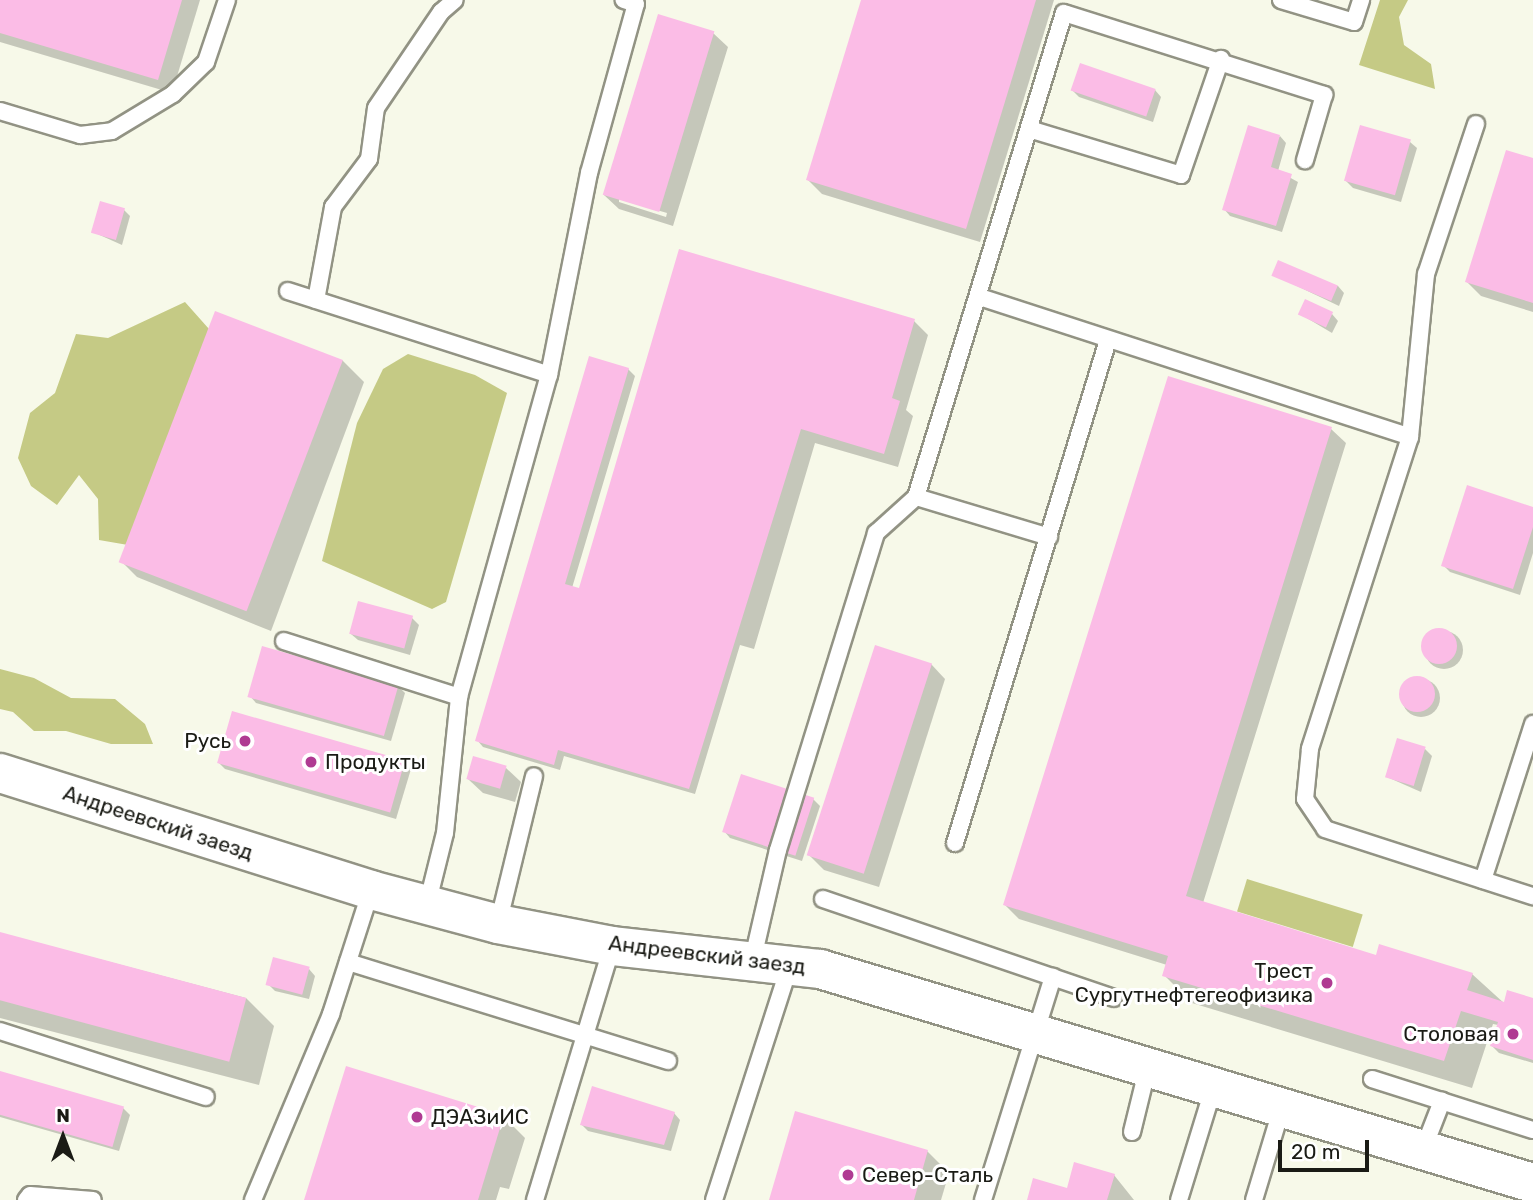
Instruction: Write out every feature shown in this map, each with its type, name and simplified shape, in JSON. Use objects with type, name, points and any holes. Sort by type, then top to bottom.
[{"type":"street","name":"Андреевский заезд","points":[[0,772],[371,890],[498,924],[611,946],[791,963],[1035,1032],[1533,1183]]},
{"type":"lane","points":[[0,111],[80,135],[112,131],[173,94],[206,62],[228,0]]},
{"type":"lane","points":[[316,300],[333,207],[369,159],[376,108],[441,12],[455,0]]},
{"type":"lane","points":[[427,905],[445,833],[459,696],[549,375],[589,173],[636,4],[624,0]]},
{"type":"lane","points":[[1281,0],[1354,22],[1360,0]]},
{"type":"lane","points":[[753,958],[778,850],[876,533],[916,497],[980,297],[1064,13],[1221,59],[1324,95],[1305,160]]},
{"type":"lane","points":[[1029,129],[1181,175],[1221,59]]},
{"type":"lane","points":[[1476,124],[1426,274],[1410,437],[1310,749],[1305,799],[1325,829],[1533,896]]},
{"type":"lane","points":[[288,291],[549,375]]},
{"type":"lane","points":[[980,297],[1410,437]]},
{"type":"lane","points":[[955,843],[1108,340]]},
{"type":"lane","points":[[916,497],[1049,537]]},
{"type":"lane","points":[[284,641],[459,696]]},
{"type":"lane","points":[[1483,880],[1533,724]]},
{"type":"lane","points":[[498,924],[534,776]]},
{"type":"lane","points":[[253,1200],[331,1014],[371,890]]},
{"type":"lane","points":[[823,899],[1114,998]]},
{"type":"lane","points":[[535,1200],[611,946]]},
{"type":"lane","points":[[348,962],[668,1062]]},
{"type":"lane","points":[[714,1200],[791,963]]},
{"type":"lane","points":[[983,1200],[1053,977]]},
{"type":"lane","points":[[0,1031],[206,1097]]},
{"type":"lane","points":[[1132,1132],[1148,1067]]},
{"type":"lane","points":[[1372,1079],[1533,1130]]},
{"type":"lane","points":[[1179,1200],[1214,1086]]},
{"type":"lane","points":[[1423,1150],[1442,1101]]},
{"type":"lane","points":[[1254,1200],[1282,1107]]},
{"type":"lane","points":[[26,1200],[30,1195],[93,1200]]},
{"type":"green space","points":[[1380,0],[1408,0],[1399,17],[1404,45],[1431,64],[1435,89],[1359,65]]},
{"type":"green space","points":[[185,302],[209,329],[128,545],[99,540],[98,499],[79,475],[57,505],[31,486],[18,458],[30,413],[55,393],[76,334],[108,338]]},
{"type":"green space","points":[[408,354],[475,375],[507,393],[446,602],[432,609],[322,561],[357,423],[383,369]]},
{"type":"green space","points":[[0,669],[34,678],[71,698],[115,699],[145,724],[153,744],[111,744],[66,731],[34,731],[13,712],[0,709]]},
{"type":"green space","points":[[1247,879],[1363,914],[1353,947],[1237,912]]},
{"type":"building","points":[[0,0],[182,0],[158,80],[0,33]]},
{"type":"building","points":[[861,0],[1036,0],[966,229],[806,180]]},
{"type":"building","points":[[658,14],[714,31],[659,212],[603,195]]},
{"type":"building","points":[[1080,63],[1156,89],[1146,116],[1071,90]]},
{"type":"building","points":[[1248,125],[1280,135],[1271,167],[1292,174],[1276,226],[1222,210]]},
{"type":"building","points":[[1360,125],[1411,140],[1395,195],[1344,181]]},
{"type":"building","points":[[1506,150],[1533,158],[1533,303],[1465,282]]},
{"type":"building","points":[[100,201],[125,208],[116,240],[91,233]]},
{"type":"building","points":[[679,249],[915,319],[892,398],[900,401],[884,454],[801,429],[689,789],[558,750],[554,765],[475,741],[589,356],[629,368],[565,584],[579,588]]},
{"type":"building","points":[[1278,260],[1338,285],[1331,301],[1271,276]]},
{"type":"building","points":[[1305,299],[1333,312],[1326,328],[1298,314]]},
{"type":"building","points":[[215,311],[343,360],[246,611],[119,562]]},
{"type":"building","points":[[1168,376],[1332,427],[1186,896],[1376,955],[1379,944],[1473,973],[1467,990],[1504,1002],[1507,990],[1533,998],[1533,1060],[1490,1046],[1498,1022],[1461,1011],[1444,1061],[1162,976],[1168,956],[1003,905]]},
{"type":"building","points":[[1467,485],[1533,507],[1533,527],[1513,589],[1441,566]]},
{"type":"building","points":[[358,601],[413,616],[404,649],[349,634]]},
{"type":"building","points":[[1439,628],[1452,633],[1457,646],[1452,659],[1439,664],[1426,659],[1421,646],[1426,633]]},
{"type":"building","points":[[875,645],[932,664],[864,874],[807,855]]},
{"type":"building","points":[[262,646],[398,685],[384,736],[247,697]]},
{"type":"building","points":[[1417,676],[1430,681],[1435,694],[1430,707],[1417,712],[1404,707],[1399,694],[1404,681]]},
{"type":"building","name":"Продукты","points":[[232,711],[405,761],[390,813],[217,763]]},
{"type":"building","points":[[1397,738],[1426,747],[1414,786],[1385,777]]},
{"type":"building","points":[[473,756],[507,766],[500,789],[466,779]]},
{"type":"building","points":[[741,774],[814,798],[795,856],[722,832]]},
{"type":"building","points":[[0,932],[246,998],[229,1062],[0,1000]]},
{"type":"building","points":[[273,957],[310,967],[302,995],[265,985]]},
{"type":"building","points":[[346,1066],[504,1115],[478,1200],[304,1200]]},
{"type":"building","points":[[0,1071],[124,1107],[112,1147],[0,1115]]},
{"type":"building","points":[[592,1086],[675,1112],[664,1145],[580,1125]]},
{"type":"building","name":"Север-Сталь","points":[[795,1111],[928,1150],[914,1200],[769,1200]]},
{"type":"building","points":[[1074,1162],[1115,1174],[1107,1200],[1027,1200],[1033,1178],[1067,1188]]},
{"type":"place","name":"Русь","points":[[245,741]]},
{"type":"place","name":"Продукты","points":[[311,762]]},
{"type":"place","name":"Трест Сургутнефтегеофизика","points":[[1327,983]]},
{"type":"place","name":"Столовая","points":[[1513,1034]]},
{"type":"place","name":"ДЭАЗиИС","points":[[417,1117]]},
{"type":"place","name":"Север-Сталь","points":[[848,1175]]}]
